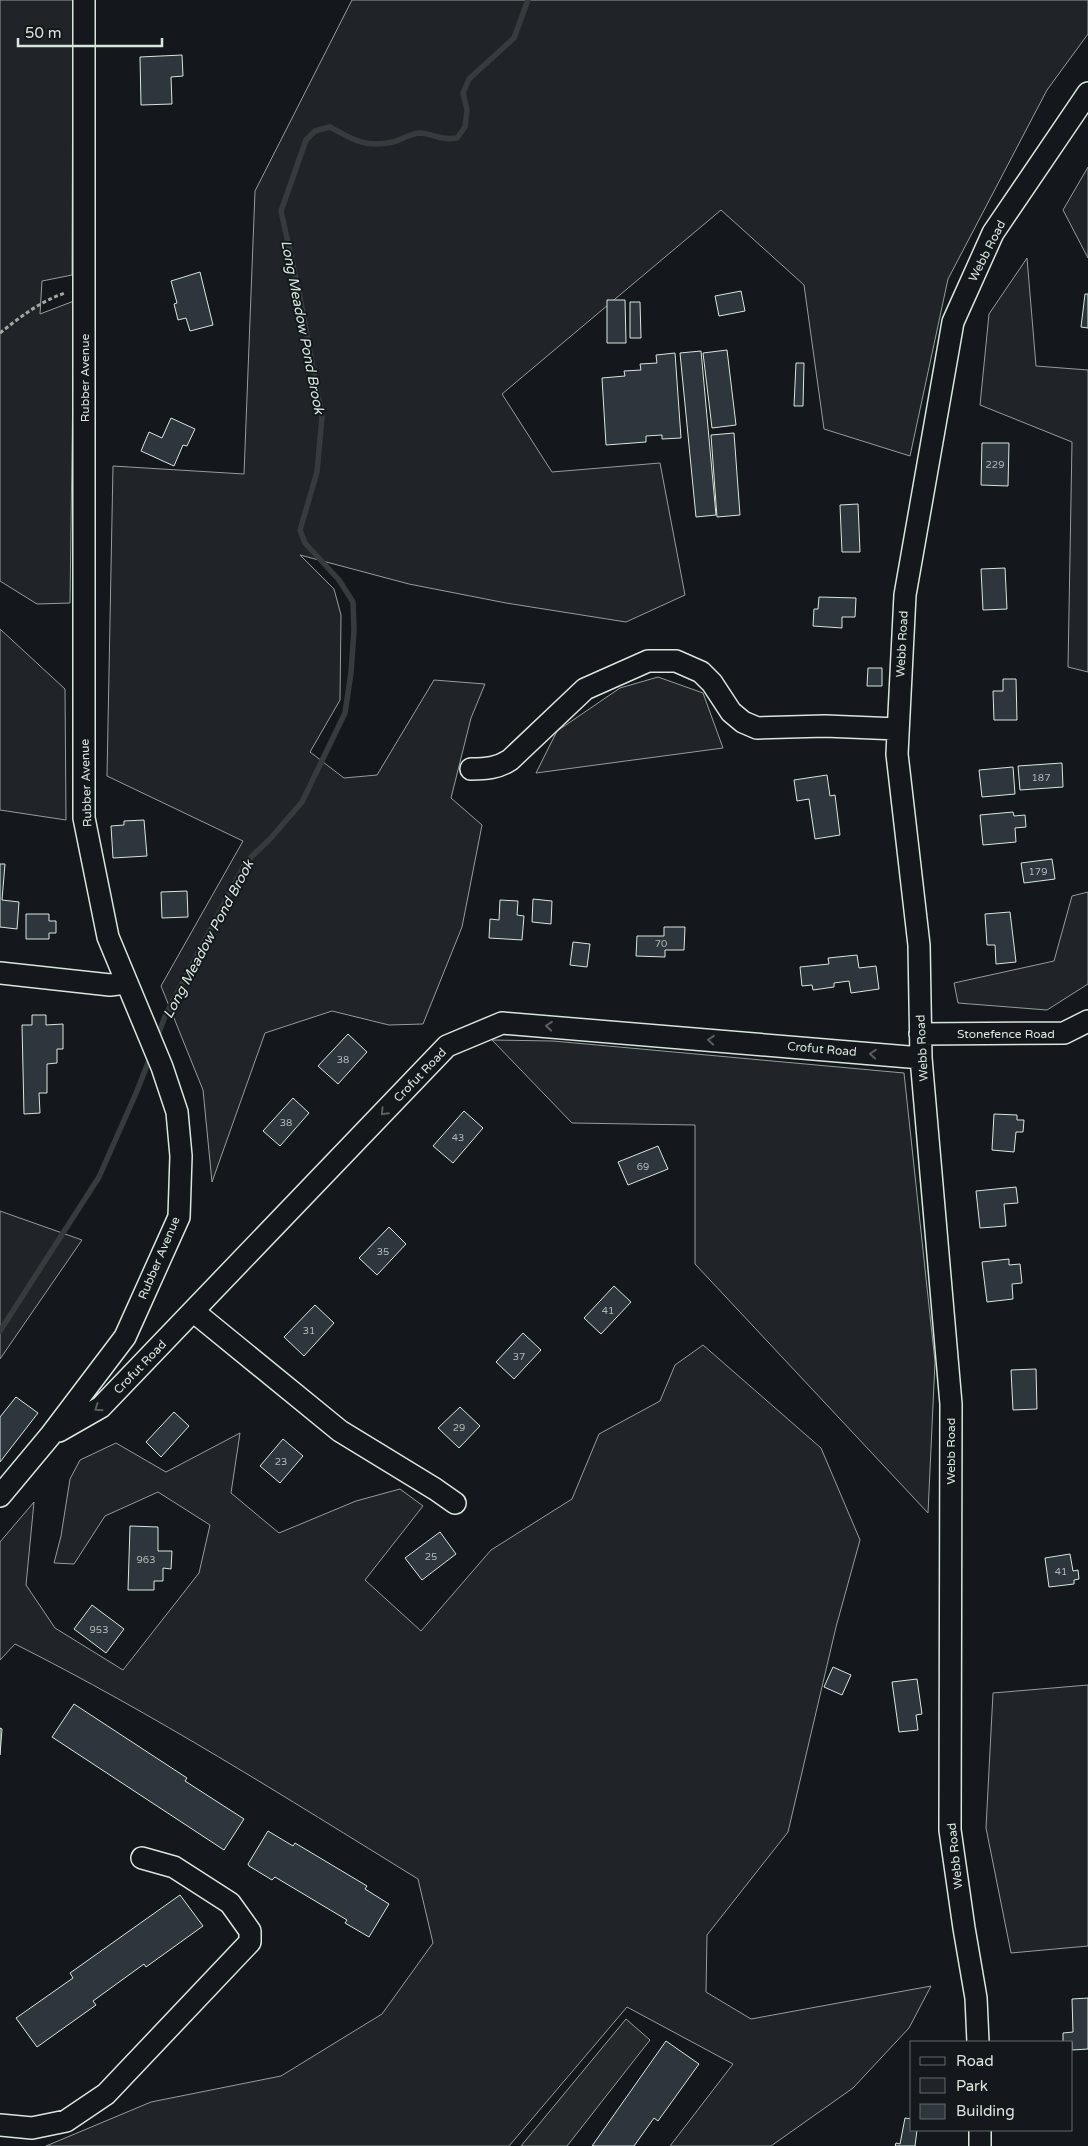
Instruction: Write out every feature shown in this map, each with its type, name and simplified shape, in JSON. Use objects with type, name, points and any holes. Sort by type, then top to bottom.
[{"type":"street","name":"Rubber Avenue","points":[[0,1496],[50,1436],[125,1337],[179,1217],[181,1156],[177,1112],[162,1067],[108,937],[84,818],[84,0]]},
{"type":"street","name":"Webb Road","points":[[978,2041],[976,1998],[950,1830],[951,1404],[921,1058],[919,945],[897,754],[905,595],[953,322],[993,233],[1088,93]]},
{"type":"street","points":[[471,769],[487,769],[502,765],[510,760],[585,689],[648,661],[676,661],[701,672],[712,683],[731,712],[743,722],[757,728],[825,726],[898,729]]},
{"type":"street","points":[[0,973],[110,985],[126,983]]},
{"type":"street","name":"Stonefence Road","points":[[920,1034],[1064,1034],[1088,1021]]},
{"type":"street","name":"Crofut Road","points":[[50,1436],[101,1407],[447,1046],[502,1022],[921,1058]]},
{"type":"street","points":[[193,1311],[340,1431],[435,1488],[455,1503]]},
{"type":"street","points":[[0,2125],[32,2128],[66,2121],[106,2094],[250,1942],[250,1931],[230,1903],[174,1867],[142,1858]]},
{"type":"street","points":[[980,2131],[980,2146]]},
{"type":"path","points":[[0,333],[20,317],[54,296],[85,288]]},
{"type":"green space","points":[[0,0],[73,0],[72,275],[42,281],[40,314],[74,301],[70,603],[37,604],[0,581]]},
{"type":"green space","points":[[352,0],[1088,0],[1088,34],[1047,90],[948,279],[910,456],[824,429],[804,285],[721,210],[502,394],[552,472],[660,463],[685,595],[626,622],[506,603],[409,584],[300,555],[334,589],[341,615],[340,700],[310,752],[344,778],[377,775],[434,680],[485,684],[471,718],[451,798],[482,825],[462,927],[423,1024],[389,1025],[332,1011],[265,1033],[212,1182],[203,1090],[161,986],[243,841],[107,776],[113,466],[244,474],[255,191]]},
{"type":"green space","points":[[1088,167],[1088,258],[1063,210]]},
{"type":"green space","points":[[1027,258],[1036,366],[1088,370],[1088,672],[1068,667],[1072,442],[980,405],[989,314]]},
{"type":"green space","points":[[0,629],[65,689],[66,820],[0,810]]},
{"type":"green space","points":[[658,677],[703,693],[723,748],[536,773],[557,731],[620,688]]},
{"type":"green space","points":[[1088,892],[1088,984],[1047,1010],[958,1003],[954,983],[1054,961],[1072,896]]},
{"type":"green space","points":[[492,1040],[553,1041],[904,1073],[935,1362],[928,1513],[695,1264],[695,1125],[572,1123]]},
{"type":"green space","points":[[0,1211],[82,1240],[0,1359]]},
{"type":"green space","points":[[703,1345],[821,1448],[860,1540],[836,1627],[788,1832],[707,1935],[706,1992],[751,2019],[931,1986],[909,2028],[853,2088],[771,2146],[670,2146],[733,2064],[627,2007],[509,2146],[46,2146],[151,2102],[281,2076],[382,2014],[433,1943],[418,1879],[169,1727],[67,1671],[15,1644],[0,1660],[0,1542],[34,1502],[26,1585],[55,1628],[123,1670],[199,1573],[210,1525],[158,1492],[105,1516],[74,1564],[54,1563],[61,1536],[70,1479],[80,1460],[116,1443],[166,1472],[240,1433],[231,1493],[279,1533],[356,1501],[400,1489],[423,1506],[365,1580],[421,1631],[491,1550],[572,1499],[599,1434],[660,1401],[675,1365]]},
{"type":"green space","points":[[1088,1685],[1088,1946],[1011,1953],[986,1828],[993,1693]]},
{"type":"shaded area","points":[[626,2019],[650,2040],[567,2146],[521,2146]]},
{"type":"building","points":[[182,55],[183,76],[171,77],[172,104],[141,105],[140,57]]},
{"type":"building","points":[[200,272],[213,325],[190,331],[186,318],[178,320],[174,304],[177,303],[171,281]]},
{"type":"building","points":[[741,291],[745,311],[719,316],[715,296]]},
{"type":"building","points":[[1085,294],[1088,294],[1088,328],[1081,327]]},
{"type":"building","points":[[607,300],[625,300],[626,343],[607,343]]},
{"type":"building","points":[[630,302],[640,302],[641,338],[630,338]]},
{"type":"building","points":[[727,350],[736,425],[712,428],[703,353]]},
{"type":"building","points":[[701,351],[716,515],[696,517],[680,353]]},
{"type":"building","points":[[675,353],[681,438],[662,439],[662,435],[646,436],[646,442],[606,445],[602,378],[625,376],[624,371],[641,370],[640,364],[657,363],[656,355]]},
{"type":"building","points":[[796,363],[804,363],[803,406],[794,406]]},
{"type":"building","points":[[171,418],[195,429],[187,446],[183,445],[174,466],[141,451],[149,432],[162,438]]},
{"type":"building","points":[[734,433],[740,515],[717,517],[711,435]]},
{"type":"building","points":[[982,443],[1009,443],[1008,486],[981,485]]},
{"type":"building","points":[[858,504],[860,552],[842,552],[840,505]]},
{"type":"building","points":[[1005,568],[1007,609],[983,610],[981,569]]},
{"type":"building","points":[[819,597],[856,598],[855,617],[842,617],[842,628],[813,626],[814,609],[818,609]]},
{"type":"building","points":[[868,668],[882,668],[882,686],[867,686]]},
{"type":"building","points":[[1003,679],[1016,679],[1017,720],[994,720],[993,691],[1003,691]]},
{"type":"building","points":[[1062,763],[1063,787],[1020,790],[1018,766]]},
{"type":"building","points":[[1013,767],[1015,794],[982,797],[979,770]]},
{"type":"building","points":[[827,775],[830,796],[835,795],[840,835],[815,839],[809,799],[797,801],[794,780]]},
{"type":"building","points":[[1013,812],[1014,816],[1025,815],[1026,827],[1015,828],[1016,842],[983,845],[980,815]]},
{"type":"building","points":[[144,820],[147,856],[113,858],[111,826],[124,825],[124,821]]},
{"type":"building","points":[[1052,859],[1055,879],[1024,883],[1021,863]]},
{"type":"building","points":[[0,864],[5,864],[2,900],[19,902],[17,929],[0,927]]},
{"type":"building","points":[[187,891],[188,917],[162,918],[161,892]]},
{"type":"building","points":[[533,899],[552,901],[551,924],[532,922]]},
{"type":"building","points":[[500,900],[518,901],[517,915],[524,916],[522,940],[489,938],[490,919],[499,920]]},
{"type":"building","points":[[1010,912],[1016,962],[996,964],[995,945],[987,945],[985,914]]},
{"type":"building","points":[[26,914],[49,914],[49,921],[56,921],[56,933],[49,933],[49,939],[26,939]]},
{"type":"building","points":[[664,927],[685,927],[684,950],[665,950],[665,957],[636,956],[637,936],[664,936]]},
{"type":"building","points":[[573,942],[590,944],[587,967],[570,965]]},
{"type":"building","points":[[857,955],[859,968],[876,966],[879,989],[851,993],[849,981],[834,983],[834,987],[813,990],[812,985],[802,986],[800,967],[829,964],[828,958]]},
{"type":"building","points":[[32,1015],[46,1015],[46,1025],[63,1024],[63,1049],[57,1049],[57,1063],[47,1064],[47,1093],[39,1093],[40,1113],[24,1114],[22,1025],[32,1025]]},
{"type":"building","points":[[348,1034],[367,1052],[338,1084],[318,1066]]},
{"type":"building","points":[[293,1098],[309,1113],[280,1146],[263,1131]]},
{"type":"building","points":[[464,1111],[483,1128],[453,1163],[433,1146]]},
{"type":"building","points":[[994,1114],[1017,1115],[1017,1120],[1024,1120],[1023,1132],[1016,1132],[1014,1152],[992,1150]]},
{"type":"building","points":[[658,1146],[668,1169],[628,1185],[618,1162]]},
{"type":"building","points":[[1016,1187],[1018,1203],[1004,1204],[1006,1226],[980,1228],[976,1191]]},
{"type":"building","points":[[389,1227],[406,1244],[377,1275],[359,1258]]},
{"type":"building","points":[[1009,1259],[1009,1265],[1020,1264],[1022,1283],[1012,1284],[1013,1299],[987,1302],[982,1262]]},
{"type":"building","points":[[614,1286],[631,1302],[601,1334],[584,1318]]},
{"type":"building","points":[[315,1305],[334,1323],[304,1356],[284,1337]]},
{"type":"building","points":[[523,1333],[541,1350],[514,1379],[496,1362]]},
{"type":"building","points":[[1036,1369],[1037,1409],[1013,1410],[1011,1370]]},
{"type":"building","points":[[16,1397],[38,1413],[0,1462],[0,1417]]},
{"type":"building","points":[[460,1407],[480,1426],[459,1448],[438,1428]]},
{"type":"building","points":[[174,1412],[189,1426],[161,1457],[146,1442]]},
{"type":"building","points":[[283,1439],[303,1456],[280,1483],[260,1466]]},
{"type":"building","points":[[130,1526],[158,1527],[158,1551],[172,1551],[171,1569],[163,1568],[163,1581],[154,1581],[154,1590],[128,1590]]},
{"type":"building","points":[[440,1532],[456,1554],[422,1580],[405,1558]]},
{"type":"building","points":[[1070,1554],[1073,1571],[1078,1570],[1079,1579],[1074,1580],[1074,1584],[1049,1587],[1045,1558]]},
{"type":"building","points":[[92,1605],[124,1629],[106,1653],[74,1629]]},
{"type":"building","points":[[833,1667],[851,1675],[842,1695],[824,1687]]},
{"type":"building","points":[[917,1679],[922,1714],[916,1715],[918,1730],[899,1732],[892,1682]]},
{"type":"building","points":[[74,1704],[187,1778],[185,1781],[244,1819],[224,1850],[52,1737]]},
{"type":"building","points":[[0,1728],[2,1729],[0,1755]]},
{"type":"building","points":[[268,1831],[293,1846],[295,1843],[367,1886],[365,1889],[389,1904],[369,1937],[345,1923],[347,1920],[275,1877],[272,1880],[249,1866],[248,1864]]},
{"type":"building","points":[[180,1895],[203,1926],[146,1967],[144,1964],[93,2001],[96,2005],[37,2047],[16,2018],[73,1978],[70,1973]]},
{"type":"building","points":[[1088,1998],[1088,2049],[1073,2050],[1073,2041],[1063,2041],[1063,2033],[1073,2032],[1072,1999]]},
{"type":"building","points":[[666,2041],[699,2064],[658,2121],[654,2118],[634,2146],[592,2146]]},
{"type":"building","points":[[905,2118],[910,2119],[910,2131],[917,2131],[915,2146],[895,2146],[896,2143],[900,2144]]},
{"type":"waterway","name":"Long Meadow Pond Brook","points":[[156,1040],[166,1014],[246,862],[270,839],[302,802],[345,713],[351,673],[354,630],[353,602],[339,580],[305,543],[300,530],[317,472],[322,417],[300,297],[281,211],[306,140],[315,131],[330,127],[360,142],[375,144],[393,142],[419,133],[441,138],[457,138],[465,127],[467,110],[463,93],[469,79],[514,38],[528,0]]},
{"type":"waterway","name":"Long Meadow Pond Brook","points":[[0,1331],[99,1177],[151,1055]]}]
